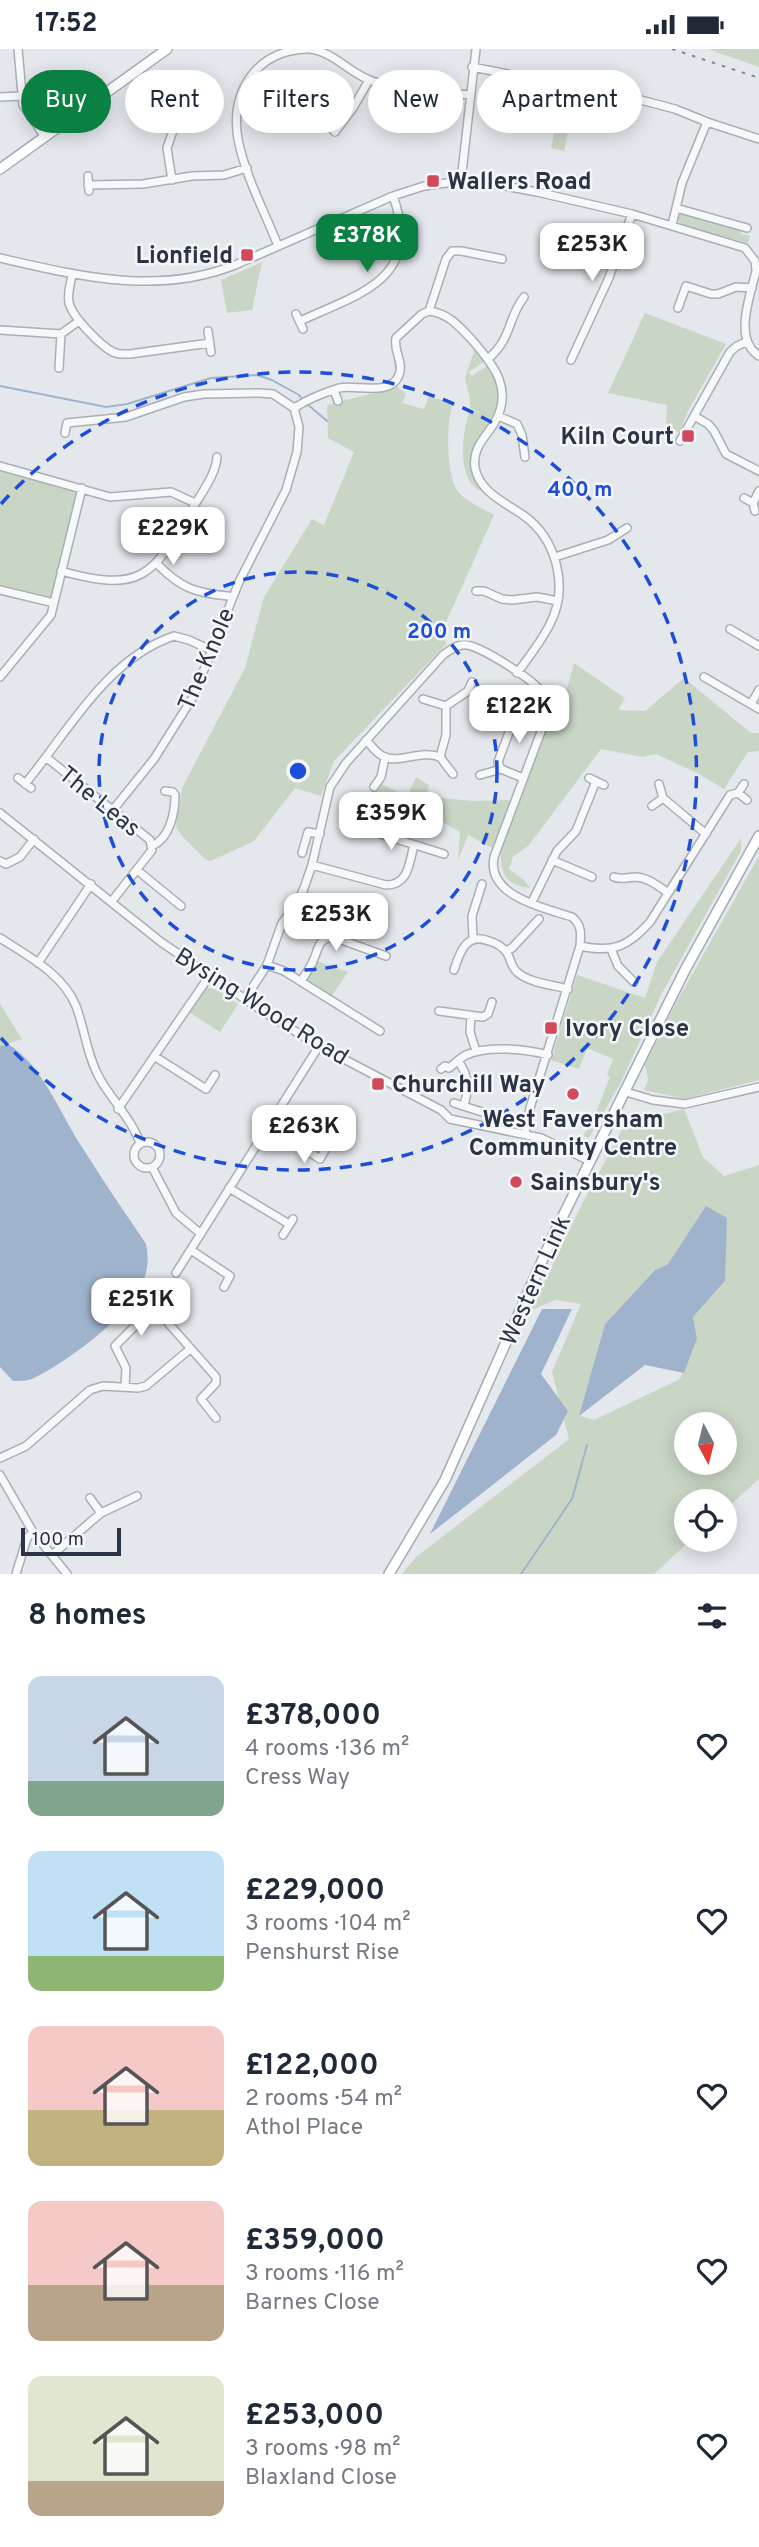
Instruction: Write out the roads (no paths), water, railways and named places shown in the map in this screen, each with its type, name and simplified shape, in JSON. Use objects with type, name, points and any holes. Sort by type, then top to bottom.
[{"type":"main road","points":[[0,169],[162,50]]},
{"type":"main road","name":"Western Link","points":[[389,1574],[445,1480],[495,1370],[533,1277],[685,969],[759,836]]},
{"type":"street","points":[[18,49],[21,84]]},
{"type":"street","points":[[278,246],[241,152],[237,127],[242,93],[248,79],[273,56],[307,49],[325,53],[368,79]]},
{"type":"street","points":[[461,181],[476,49]]},
{"type":"street","points":[[472,67],[488,70]]},
{"type":"street","points":[[354,106],[368,82]]},
{"type":"street","points":[[463,94],[469,95]]},
{"type":"street","points":[[0,97],[21,96]]},
{"type":"street","points":[[642,101],[675,109],[759,139]]},
{"type":"street","points":[[672,225],[682,183],[707,122]]},
{"type":"street","points":[[42,133],[45,137]]},
{"type":"street","points":[[172,133],[167,148],[172,180]]},
{"type":"street","points":[[88,176],[88,188],[143,184],[206,174],[224,175],[247,168]]},
{"type":"street","points":[[0,258],[72,275],[133,283],[190,279],[212,275],[393,196],[424,186],[461,181],[488,183],[632,214],[737,244],[755,261],[756,271],[745,327],[746,342],[759,356]]},
{"type":"street","points":[[300,321],[371,288],[382,280],[397,254],[402,226],[393,196]]},
{"type":"street","points":[[676,208],[747,227]]},
{"type":"street","points":[[570,360],[608,280],[632,214]]},
{"type":"street","points":[[429,311],[446,260],[453,251],[502,259]]},
{"type":"street","points":[[749,253],[759,251]]},
{"type":"street","points":[[487,267],[489,257]]},
{"type":"street","points":[[72,275],[68,302],[79,321],[110,351],[118,354],[211,347],[208,331]]},
{"type":"street","points":[[678,308],[685,282],[718,294],[736,287],[752,288]]},
{"type":"street","points":[[488,359],[502,346],[515,303],[524,297]]},
{"type":"street","points":[[65,432],[67,423],[127,417],[184,397],[204,394],[273,394],[294,408],[311,398],[334,390],[391,385],[400,373],[401,365],[394,343],[396,338],[422,314],[429,311],[451,319],[488,359],[500,380],[501,401],[498,416],[475,452],[475,469],[479,479],[484,487],[536,526],[547,540],[558,569],[558,601],[551,622],[517,673]]},
{"type":"street","points":[[0,330],[61,334],[79,321]]},
{"type":"street","points":[[464,331],[471,325]]},
{"type":"street","points":[[59,368],[61,334]]},
{"type":"street","points":[[680,441],[733,349],[746,342]]},
{"type":"street","points":[[334,390],[338,401]]},
{"type":"street","name":"The Knole","points":[[112,811],[136,784],[172,733],[193,697],[242,574],[286,490],[297,452],[299,427],[294,408]]},
{"type":"street","points":[[498,416],[517,424],[522,435],[525,457]]},
{"type":"street","points":[[694,416],[714,431],[726,454],[759,471]]},
{"type":"street","points":[[513,450],[524,448]]},
{"type":"street","points":[[61,571],[114,581],[140,574],[157,564],[217,465],[217,457]]},
{"type":"street","points":[[0,467],[110,497],[171,492],[195,503]]},
{"type":"street","points":[[2,671],[44,626],[54,603],[82,488]]},
{"type":"street","points":[[744,498],[754,507],[759,491]]},
{"type":"street","points":[[555,557],[608,540],[627,527]]},
{"type":"street","points":[[157,564],[180,585],[205,594],[228,596]]},
{"type":"street","points":[[487,582],[480,591],[502,599],[537,597],[558,601]]},
{"type":"street","points":[[0,590],[54,603]]},
{"type":"street","points":[[730,629],[759,646]]},
{"type":"street","points":[[25,783],[47,758],[76,716],[108,680],[134,657],[174,636],[213,651]]},
{"type":"street","points":[[245,999],[267,965],[282,923],[298,902],[312,865],[330,787],[345,762],[443,655],[453,647],[474,645],[539,689],[548,709],[492,866],[494,875],[509,893],[572,917],[578,922],[581,932],[580,946],[530,1108],[525,1134]]},
{"type":"street","points":[[704,677],[759,709]]},
{"type":"street","points":[[446,706],[471,694],[472,682]]},
{"type":"street","points":[[751,704],[759,690]]},
{"type":"street","points":[[429,697],[446,706]]},
{"type":"street","points":[[440,757],[445,747],[446,706]]},
{"type":"street","points":[[501,769],[499,756],[509,722],[517,711]]},
{"type":"street","points":[[366,740],[385,758],[432,753],[440,757],[453,775]]},
{"type":"street","name":"The Leas","points":[[47,758],[149,840],[152,846],[152,850],[113,901]]},
{"type":"street","points":[[374,787],[384,779],[385,758]]},
{"type":"street","points":[[480,775],[501,769],[523,778]]},
{"type":"street","points":[[532,902],[557,851],[576,831],[596,781]]},
{"type":"street","points":[[659,784],[663,798],[706,834]]},
{"type":"street","points":[[580,946],[597,950],[611,949],[626,944],[639,935],[650,922],[730,795],[738,793],[744,784]]},
{"type":"street","name":"The Leas","points":[[152,846],[158,843],[168,830],[171,821],[175,795],[165,791]]},
{"type":"street","points":[[738,793],[747,800]]},
{"type":"street","points":[[652,806],[663,798]]},
{"type":"street","name":"Bysing Wood Road","points":[[0,813],[161,942],[319,1046],[441,1109],[450,1119],[541,1138],[590,1161]]},
{"type":"street","points":[[376,824],[374,832],[444,854]]},
{"type":"street","points":[[302,853],[308,832],[320,834]]},
{"type":"street","points":[[0,861],[6,864],[13,862],[34,839]]},
{"type":"street","points":[[312,865],[394,885],[406,876],[414,845]]},
{"type":"street","points":[[552,860],[587,873]]},
{"type":"street","name":"The Leas","points":[[137,870],[181,906]]},
{"type":"street","points":[[619,881],[633,877],[644,878],[667,893]]},
{"type":"street","points":[[38,963],[91,884]]},
{"type":"street","points":[[473,938],[472,916],[482,884]]},
{"type":"street","points":[[506,951],[537,923]]},
{"type":"street","points":[[301,981],[314,960],[319,943],[327,937],[378,949],[386,955]]},
{"type":"street","points":[[0,938],[38,963],[66,988],[75,1005],[90,1058],[140,1143]]},
{"type":"street","points":[[454,970],[458,956],[473,938],[489,941],[506,951],[517,972],[526,977],[568,989]]},
{"type":"street","points":[[611,949],[624,979],[634,982]]},
{"type":"street","points":[[449,952],[458,956]]},
{"type":"street","points":[[267,965],[301,981],[380,1031]]},
{"type":"street","points":[[118,1109],[210,975]]},
{"type":"street","points":[[439,1011],[483,1017],[488,1014],[492,1002]]},
{"type":"street","points":[[471,1016],[470,1032],[477,1051]]},
{"type":"street","points":[[363,1031],[368,1023]]},
{"type":"street","points":[[176,1273],[319,1046]]},
{"type":"street","points":[[441,1069],[446,1066],[449,1068],[463,1056],[477,1051],[522,1049],[548,1055]]},
{"type":"street","points":[[154,1056],[206,1089],[215,1075]]},
{"type":"street","points":[[458,1061],[468,1089],[464,1105]]},
{"type":"street","points":[[626,1092],[653,1100],[685,1104],[759,1087]]},
{"type":"street","points":[[454,1103],[482,1112]]},
{"type":"street","points":[[268,1126],[320,1159],[329,1143]]},
{"type":"street","points":[[152,1167],[160,1160],[159,1150],[149,1143],[140,1143],[134,1149],[134,1157],[152,1167],[176,1213],[201,1234]]},
{"type":"street","points":[[229,1188],[291,1222],[283,1235]]},
{"type":"street","points":[[191,1250],[230,1276],[224,1287]]},
{"type":"street","points":[[125,1387],[126,1368],[115,1346],[169,1292]]},
{"type":"street","points":[[154,1307],[216,1377],[216,1383],[201,1399],[216,1418]]},
{"type":"street","points":[[0,1458],[26,1446],[90,1390],[103,1386],[146,1386],[190,1349]]},
{"type":"street","points":[[0,1475],[33,1532],[67,1574]]},
{"type":"street","points":[[52,1555],[101,1513],[137,1496]]},
{"type":"street","points":[[90,1498],[101,1513]]},
{"type":"street","points":[[16,1574],[27,1538],[33,1532]]},
{"type":"water","points":[[8,1044],[31,1064],[49,1089],[88,1157],[146,1244],[147,1255],[141,1286],[134,1298],[109,1325],[78,1351],[47,1371],[32,1379],[18,1381],[13,1381],[0,1367],[0,1046]]},
{"type":"water","points":[[706,1206],[727,1218],[725,1281],[693,1317],[697,1338],[684,1373],[645,1365],[579,1416],[605,1324],[655,1270],[668,1264]]},
{"type":"water","points":[[542,1309],[572,1309],[541,1374],[568,1411],[556,1435],[430,1534]]},
{"type":"waterway","points":[[0,386],[106,407],[127,404],[211,378],[257,375],[272,380],[303,400]]},
{"type":"waterway","points":[[307,404],[327,421]]},
{"type":"waterway","points":[[521,1574],[572,1499],[587,1445]]},
{"type":"railway","points":[[672,49],[759,78]]},
{"type":"place","name":"Wallers Road","points":[[433,181]]},
{"type":"place","name":"Lionfield","points":[[247,255]]},
{"type":"place","name":"Kiln Court","points":[[688,436]]},
{"type":"place","name":"Ivory Close","points":[[551,1028]]},
{"type":"place","name":"Churchill Way","points":[[378,1084]]},
{"type":"place","name":"West Faversham Community Centre","points":[[573,1094]]},
{"type":"place","name":"Sainsbury's","points":[[516,1182]]}]
